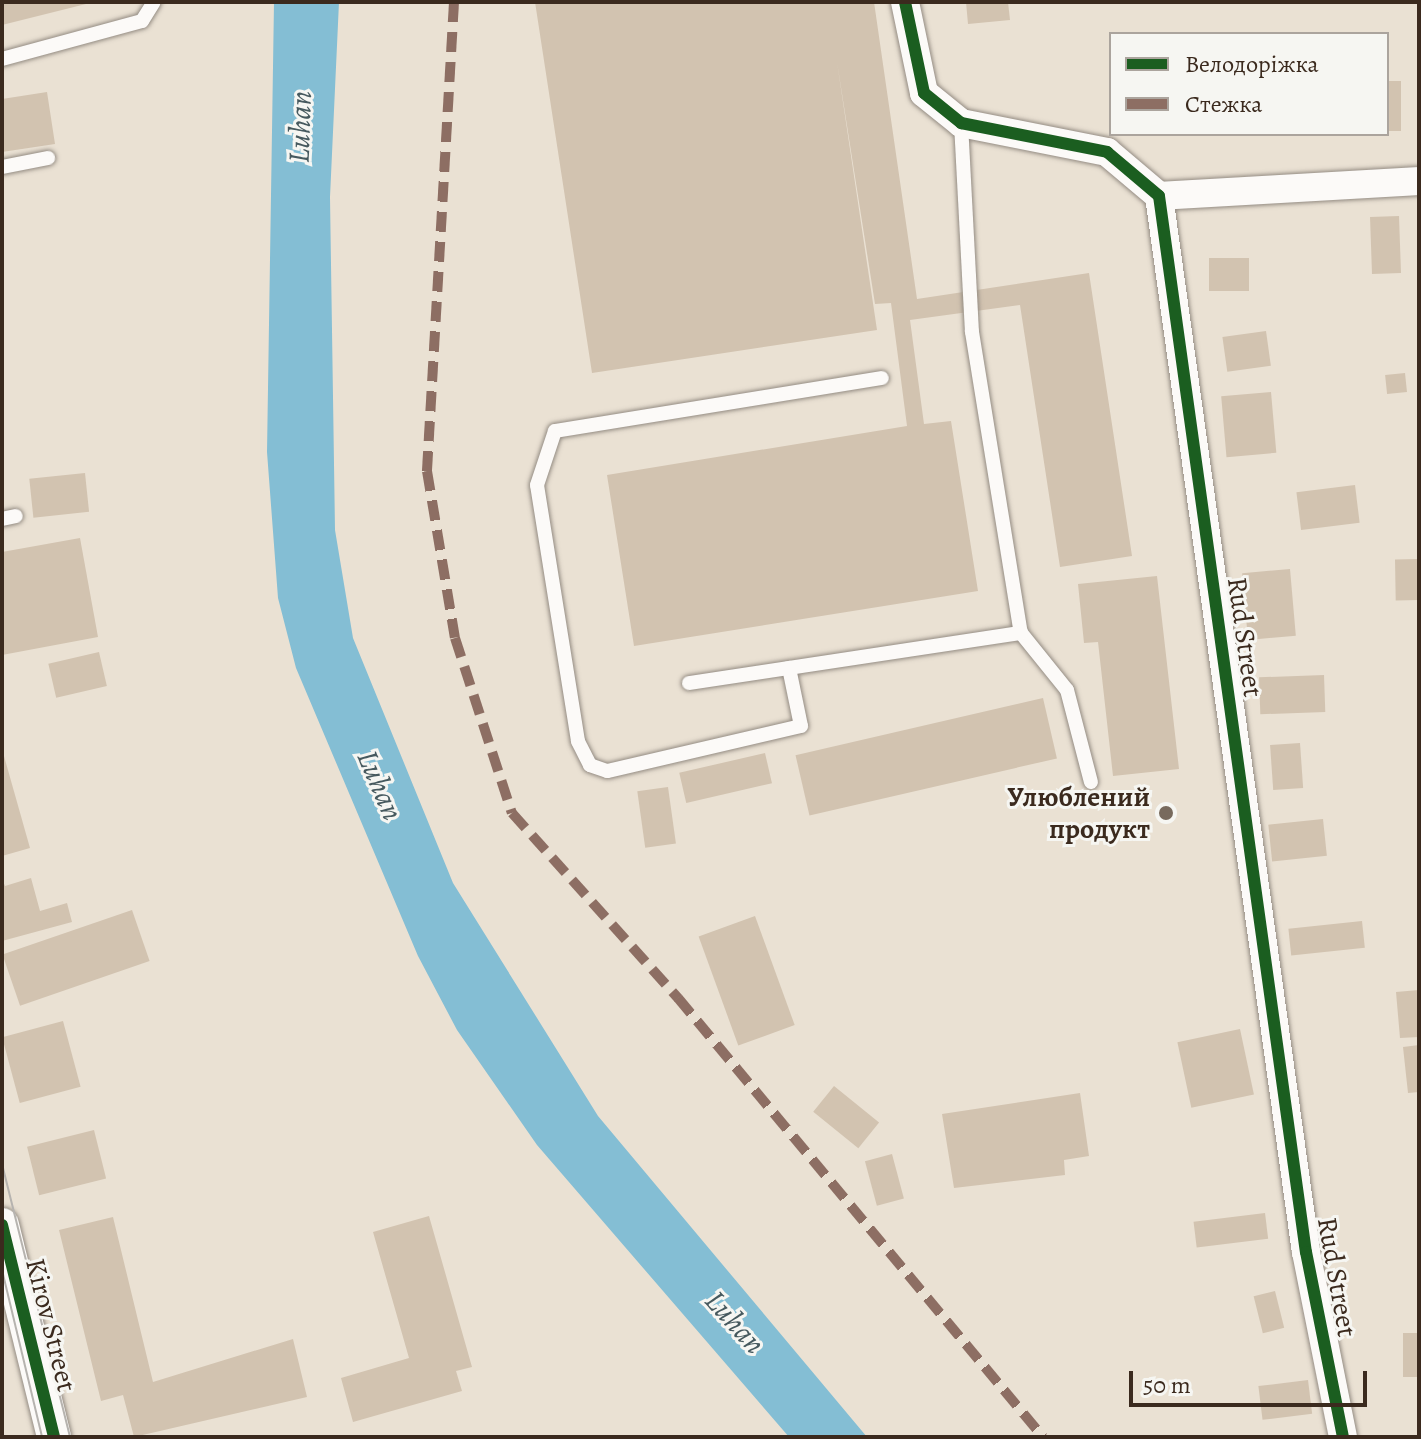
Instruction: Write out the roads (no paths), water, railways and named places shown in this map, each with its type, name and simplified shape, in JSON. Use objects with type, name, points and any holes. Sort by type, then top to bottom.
[{"type":"street","points":[[905,2],[924,93],[961,123],[1107,152],[1159,196],[1419,181]]},
{"type":"street","name":"Rud Street","points":[[1159,196],[1306,1252],[1343,1437]]},
{"type":"street","name":"Kirov Street","points":[[2,1225],[54,1437]]},
{"type":"lane","points":[[2,59],[142,21],[154,2]]},
{"type":"lane","points":[[961,123],[972,332],[1021,633],[1067,690],[1091,782]]},
{"type":"lane","points":[[2,167],[48,158]]},
{"type":"lane","points":[[789,668],[801,726],[607,771],[590,765],[578,741],[537,485],[555,431],[882,378]]},
{"type":"lane","points":[[689,683],[1021,633]]},
{"type":"water","name":"Luhan","points":[[274,2],[339,2],[330,197],[335,530],[353,638],[453,883],[598,1116],[867,1437],[789,1437],[537,1145],[457,1030],[418,956],[296,668],[278,598],[267,452]]},
{"type":"tram line","points":[[2,1164],[70,1437]]},
{"type":"tram line","points":[[2,1270],[42,1437]]},
{"type":"place","name":"Улюблений продукт","points":[[1166,813]]}]
